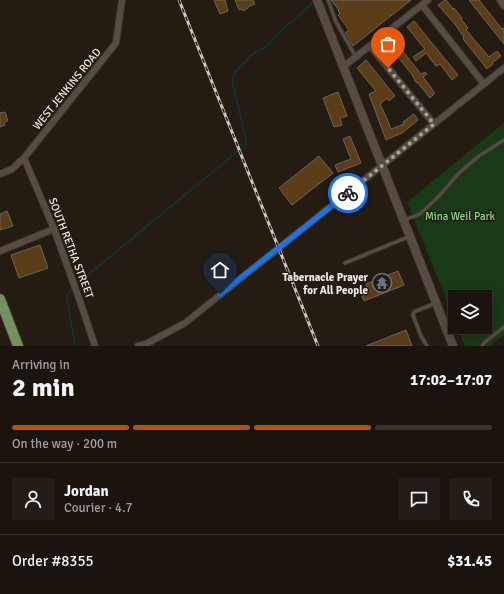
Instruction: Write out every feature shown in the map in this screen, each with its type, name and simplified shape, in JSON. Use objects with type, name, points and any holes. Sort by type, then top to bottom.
[{"type":"main road","points":[[0,299],[18,346]]},
{"type":"street","name":"WEST JENKINS ROAD","points":[[0,174],[12,169],[24,158],[116,43],[122,0]]},
{"type":"street","points":[[317,0],[453,346]]},
{"type":"street","points":[[343,67],[428,0]]},
{"type":"street","points":[[500,0],[504,6]]},
{"type":"street","points":[[422,4],[484,84]]},
{"type":"street","points":[[370,46],[434,124]]},
{"type":"street","points":[[138,346],[146,344],[184,323],[504,68]]},
{"type":"street","name":"SOUTH RETHA STREET","points":[[24,158],[54,229],[95,346]]},
{"type":"street","points":[[0,251],[54,229]]},
{"type":"lane","points":[[328,0],[336,22],[356,57]]},
{"type":"lane","points":[[404,220],[420,214],[439,196],[459,173],[479,156],[504,140]]},
{"type":"lane","points":[[345,263],[410,236]]},
{"type":"lane","points":[[427,346],[421,336],[413,315],[414,312],[436,303]]},
{"type":"lane","points":[[482,346],[504,327]]},
{"type":"green space","name":"Mina Weil Park","points":[[504,123],[504,335],[490,346],[465,346],[460,334],[492,334],[492,290],[448,290],[448,304],[407,202]]},
{"type":"building","points":[[214,0],[225,0],[228,11],[220,14]]},
{"type":"building","points":[[235,0],[253,0],[255,4],[243,11],[242,9],[239,10]]},
{"type":"building","points":[[331,0],[411,0],[353,46],[345,33],[349,30],[338,15],[340,13],[338,11],[339,10]]},
{"type":"building","points":[[445,0],[462,18],[461,19],[468,28],[466,30],[489,57],[497,51],[501,56],[487,69],[464,40],[464,37],[454,23],[438,5]]},
{"type":"building","points":[[469,0],[479,0],[502,29],[504,28],[504,44]]},
{"type":"building","points":[[414,21],[458,75],[452,80],[440,64],[436,66],[426,53],[416,61],[413,57],[425,49],[407,27]]},
{"type":"building","points":[[401,49],[421,74],[425,72],[427,74],[423,77],[435,93],[430,98],[414,80],[415,79],[413,76],[395,53]]},
{"type":"building","points":[[366,60],[395,96],[389,101],[387,98],[380,104],[391,129],[404,124],[403,122],[414,114],[418,120],[402,133],[386,140],[369,94],[376,91],[357,68]]},
{"type":"building","points":[[338,92],[347,116],[340,118],[342,125],[334,127],[323,98]]},
{"type":"building","points":[[5,112],[8,121],[4,122],[5,125],[0,127],[0,113]]},
{"type":"building","points":[[350,136],[361,163],[338,172],[335,165],[351,159],[343,139]]},
{"type":"building","points":[[319,156],[333,173],[292,205],[279,188]]},
{"type":"building","points":[[7,211],[13,226],[0,230],[0,214]]},
{"type":"building","points":[[40,245],[48,268],[19,278],[11,255]]},
{"type":"building","points":[[398,271],[404,285],[364,301],[362,296],[369,293],[366,284]]},
{"type":"building","points":[[406,330],[412,346],[366,346]]},
{"type":"waterway","points":[[78,283],[247,144],[232,81],[234,74],[250,56],[267,46],[284,28],[312,4]]},
{"type":"waterway","points":[[71,288],[67,298],[75,346]]},
{"type":"railway","points":[[179,0],[318,346]]},
{"type":"way so far","points":[[348,193],[434,124],[388,68]]},
{"type":"place","name":"Tabernacle Prayer for All People","points":[[382,283]]},
{"type":"route","points":[[220,294],[348,193]]}]
